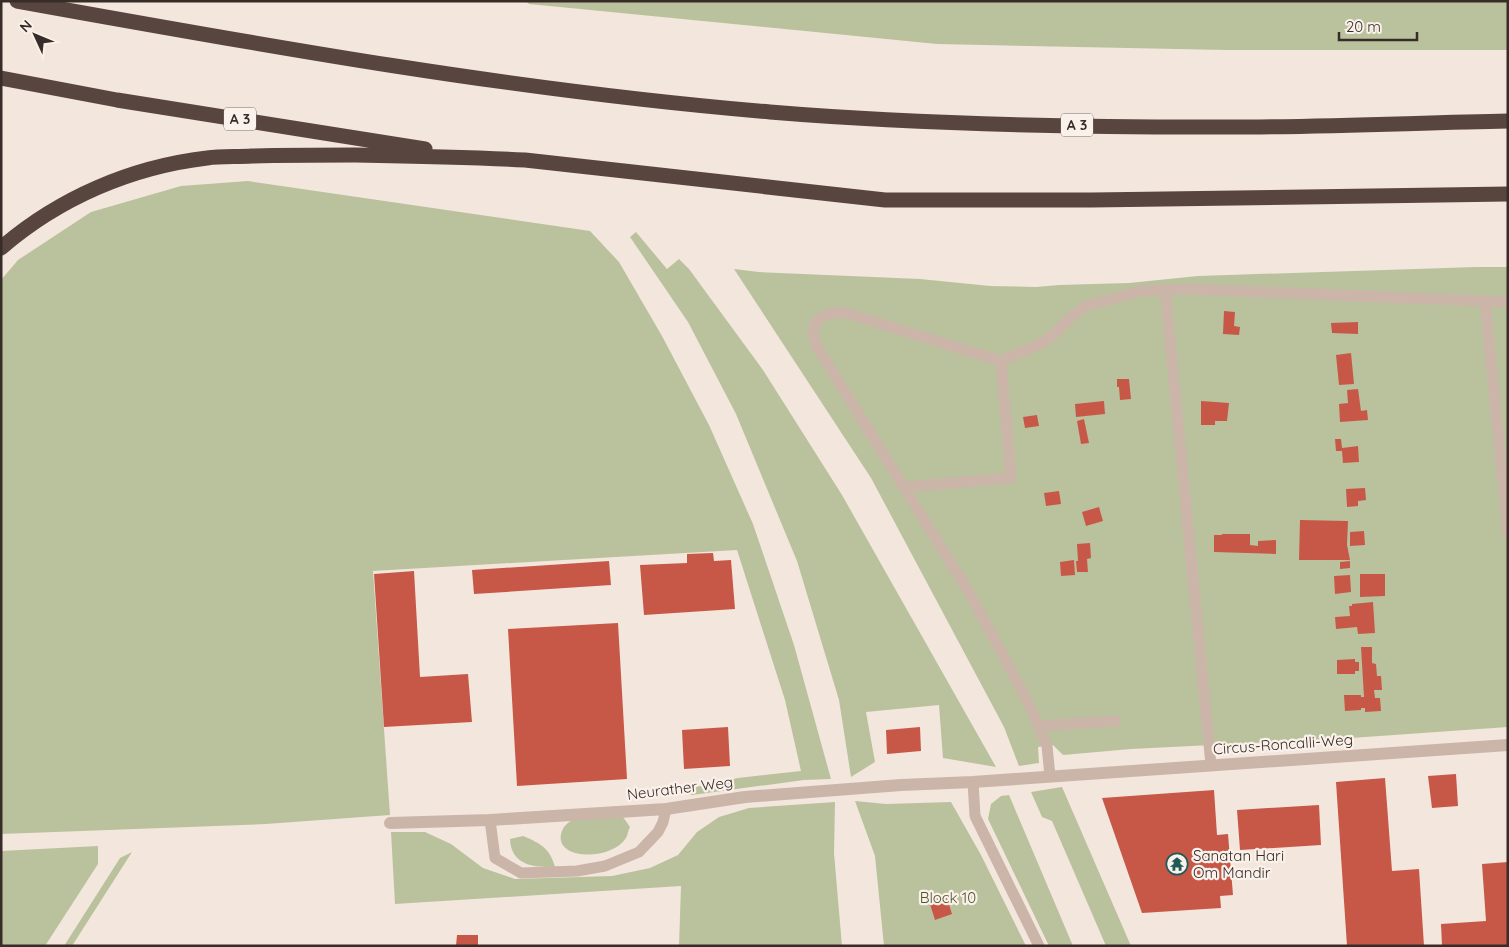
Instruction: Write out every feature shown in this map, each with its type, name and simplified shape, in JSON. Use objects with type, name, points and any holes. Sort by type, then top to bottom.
[{"type":"highway","name":"A 3","points":[[17,1],[453,75],[545,88],[769,112],[948,123],[1209,127],[1508,121]]},
{"type":"highway","name":"A 3","points":[[1,78],[117,100],[478,157],[525,160],[885,200],[1092,200],[1508,194]]},
{"type":"highway","points":[[1,248],[39,218],[79,195],[122,177],[182,162],[207,158],[303,155],[478,157]]},
{"type":"street","name":"Circus-Roncalli-Weg","points":[[1056,776],[1508,746]]},
{"type":"street","name":"Neurather Weg","points":[[390,823],[490,820],[666,809],[745,797],[1056,776]]},
{"type":"lane","points":[[1165,289],[1210,765]]},
{"type":"lane","points":[[1056,776],[1048,746],[1028,702],[970,594],[905,486],[816,346],[813,338],[814,328],[818,319],[826,314],[846,313],[1001,361],[1040,344],[1086,306],[1141,292],[1165,289],[1508,302]]},
{"type":"lane","points":[[1485,301],[1508,533]]},
{"type":"lane","points":[[905,486],[1011,478],[1001,361]]},
{"type":"lane","points":[[1038,726],[1116,721]]},
{"type":"lane","points":[[973,782],[976,816],[1039,946]]},
{"type":"lane","points":[[490,820],[495,858],[521,873],[577,871],[605,866],[638,852],[658,832],[666,809]]},
{"type":"green space","points":[[526,1],[1508,1],[1508,50],[1226,50],[937,44],[529,4]]},
{"type":"green space","points":[[248,181],[590,231],[619,262],[662,336],[709,425],[753,524],[794,645],[831,779],[804,780],[692,795],[681,790],[738,778],[801,771],[785,700],[737,550],[373,571],[390,815],[266,824],[1,834],[1,280],[18,260],[91,212],[181,186]]},
{"type":"green space","points":[[636,232],[667,269],[679,259],[689,269],[763,370],[842,495],[996,767],[943,758],[939,705],[866,712],[875,762],[851,777],[839,700],[797,561],[736,414],[688,322],[630,237]]},
{"type":"green space","points":[[1508,267],[1508,727],[1351,738],[1131,749],[1063,755],[1053,745],[1038,747],[1039,763],[1019,766],[1004,727],[871,478],[734,269],[759,272],[920,279],[990,286],[1036,287],[1129,283],[1198,276]]},
{"type":"green space","points":[[1062,787],[1131,946],[1106,946],[1052,821],[1042,817],[1031,792]]},
{"type":"green space","points":[[1009,795],[1073,946],[1049,946],[988,819],[991,804],[1001,796]]},
{"type":"green space","name":"Block 10","points":[[855,801],[886,804],[951,802],[981,855],[1026,946],[884,946],[875,856]]},
{"type":"green space","points":[[835,802],[834,853],[842,946],[679,946],[681,886],[395,904],[391,832],[425,832],[451,844],[483,868],[515,879],[612,876],[650,868],[678,855],[697,832],[719,817],[749,808]]},
{"type":"green space","points":[[623,817],[630,827],[627,837],[618,846],[608,851],[596,854],[573,852],[565,848],[561,841],[563,829],[573,820]]},
{"type":"green space","points":[[523,836],[544,847],[555,867],[539,867],[519,860],[511,848],[510,839]]},
{"type":"green space","points":[[98,846],[98,864],[45,946],[1,946],[1,851]]},
{"type":"green space","points":[[132,852],[72,946],[64,946],[120,858]]},
{"type":"building","points":[[1224,311],[1235,312],[1234,326],[1240,327],[1239,335],[1223,334]]},
{"type":"building","points":[[1358,322],[1358,334],[1332,333],[1331,323]]},
{"type":"building","points":[[1351,353],[1354,384],[1339,385],[1336,355]]},
{"type":"building","points":[[1117,379],[1129,379],[1131,399],[1120,400]]},
{"type":"building","points":[[1358,389],[1361,411],[1367,410],[1368,420],[1340,422],[1339,404],[1348,403],[1347,390]]},
{"type":"building","points":[[1104,401],[1105,414],[1076,417],[1075,404]]},
{"type":"building","points":[[1201,401],[1229,403],[1227,421],[1215,421],[1215,425],[1201,425]]},
{"type":"building","points":[[1037,415],[1039,426],[1025,428],[1023,417]]},
{"type":"building","points":[[1084,419],[1089,443],[1081,444],[1077,421]]},
{"type":"building","points":[[1335,439],[1341,439],[1342,448],[1358,446],[1359,462],[1343,463],[1342,451],[1336,451]]},
{"type":"building","points":[[1365,488],[1366,500],[1358,501],[1358,506],[1347,507],[1346,489]]},
{"type":"building","points":[[1059,491],[1061,504],[1046,506],[1044,493]]},
{"type":"building","points":[[1099,507],[1103,521],[1086,526],[1082,512]]},
{"type":"building","points":[[1300,520],[1348,521],[1347,545],[1350,560],[1299,560]]},
{"type":"building","points":[[1364,531],[1365,545],[1350,546],[1350,532]]},
{"type":"building","points":[[1250,534],[1250,545],[1258,546],[1258,541],[1276,540],[1276,554],[1214,552],[1214,535]]},
{"type":"building","points":[[1090,543],[1091,558],[1087,559],[1088,572],[1077,572],[1077,544]]},
{"type":"building","points":[[713,553],[714,561],[731,560],[735,609],[644,615],[640,565],[687,563],[687,554]]},
{"type":"building","points":[[1074,560],[1075,575],[1061,576],[1060,562]]},
{"type":"building","points":[[609,561],[611,585],[474,594],[472,570]]},
{"type":"building","points":[[1350,561],[1350,568],[1340,569],[1340,562]]},
{"type":"building","points":[[414,571],[420,677],[468,674],[472,722],[384,727],[374,574]]},
{"type":"building","points":[[1360,574],[1385,574],[1385,596],[1360,597]]},
{"type":"building","points":[[1350,575],[1351,592],[1335,594],[1334,576]]},
{"type":"building","points":[[1373,602],[1375,633],[1358,634],[1357,627],[1336,629],[1335,617],[1350,616],[1349,606]]},
{"type":"building","points":[[618,623],[627,779],[517,786],[508,629]]},
{"type":"building","points":[[1361,647],[1372,647],[1372,663],[1376,664],[1377,676],[1381,676],[1382,690],[1374,690],[1375,698],[1380,698],[1381,711],[1365,712],[1365,708],[1361,708],[1361,710],[1345,711],[1344,695],[1361,695],[1361,697],[1364,697]]},
{"type":"building","points":[[1355,659],[1355,662],[1359,662],[1359,671],[1355,671],[1355,674],[1337,674],[1337,660]]},
{"type":"building","points":[[728,727],[730,766],[684,769],[682,730]]},
{"type":"building","points":[[920,727],[921,751],[887,754],[886,730]]},
{"type":"building","points":[[1456,774],[1458,806],[1432,808],[1428,776]]},
{"type":"building","points":[[1385,778],[1392,871],[1419,869],[1424,946],[1347,946],[1336,782]]},
{"type":"building","name":"Sanatan Hari Om Mandir","points":[[1214,790],[1217,835],[1228,834],[1233,895],[1220,896],[1221,908],[1142,913],[1102,798]]},
{"type":"building","points":[[1319,805],[1321,845],[1240,850],[1237,810]]},
{"type":"building","points":[[1508,862],[1508,946],[1442,946],[1441,924],[1486,921],[1482,864]]},
{"type":"building","points":[[946,895],[952,914],[935,920],[929,901]]},
{"type":"building","points":[[457,935],[478,935],[478,946],[456,946]]},
{"type":"place","name":"Sanatan Hari Om Mandir","points":[[1177,864]]}]
